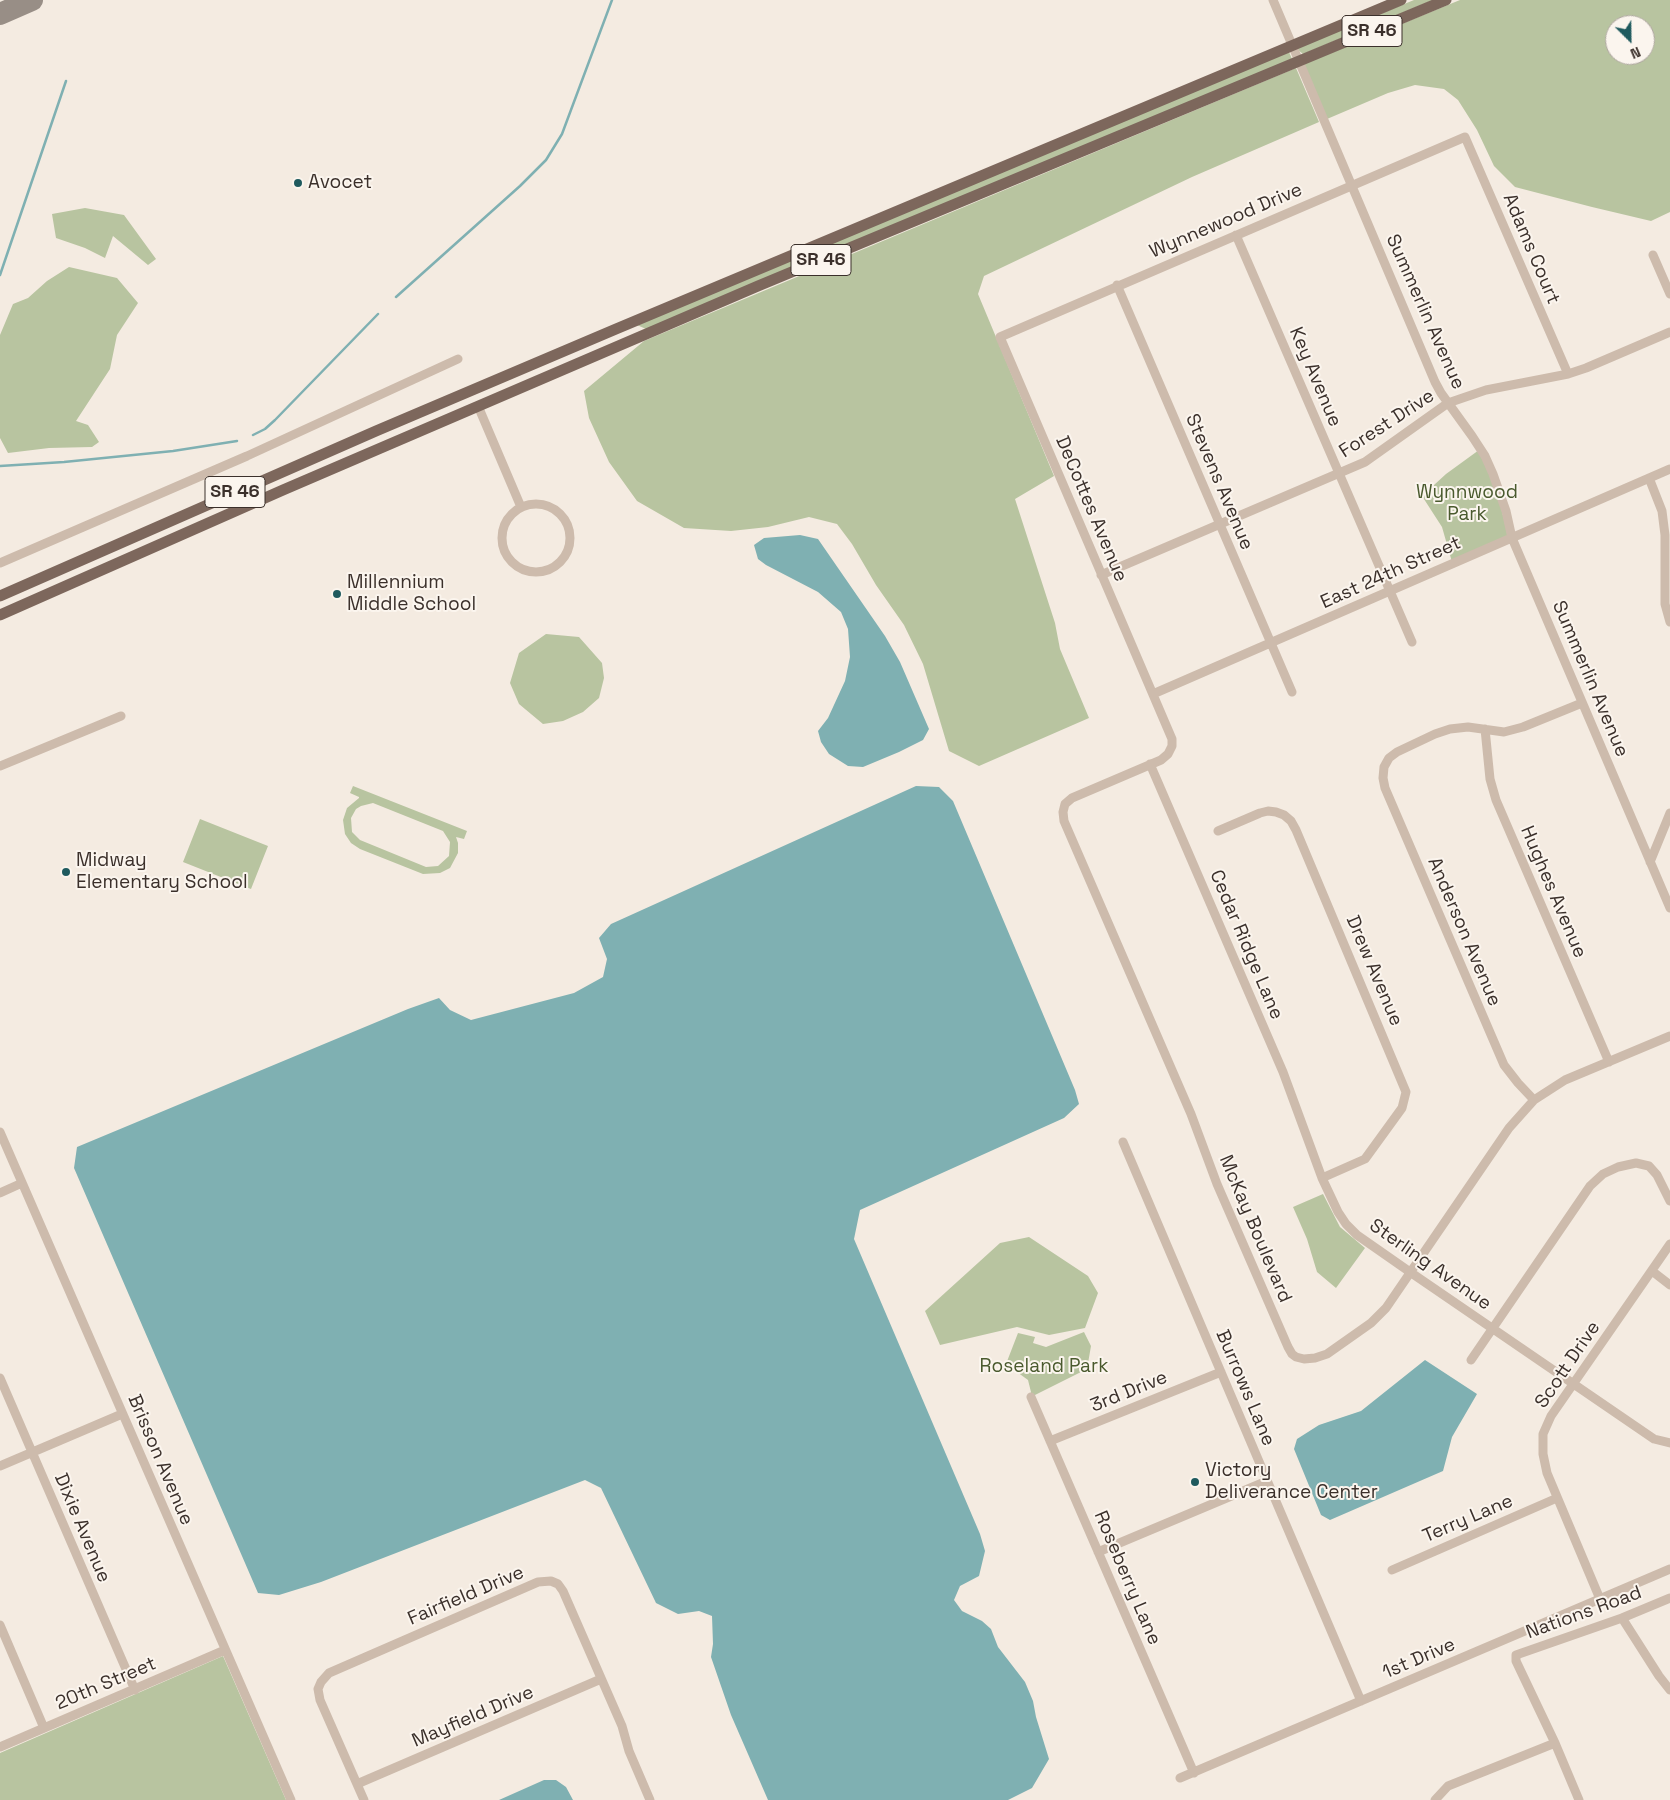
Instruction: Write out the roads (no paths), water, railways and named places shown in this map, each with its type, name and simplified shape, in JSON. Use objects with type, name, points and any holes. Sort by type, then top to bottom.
[{"type":"main road","name":"SR 46","points":[[0,596],[392,424],[1401,0]]},
{"type":"main road","name":"SR 46","points":[[0,615],[758,286],[1446,0]]},
{"type":"street","name":"Summerlin Avenue","points":[[1272,0],[1435,382],[1485,456],[1500,492],[1512,538],[1670,908]]},
{"type":"street","name":"Wynnewood Drive","points":[[1000,337],[1117,285],[1465,137]]},
{"type":"street","name":"Adams Court","points":[[1465,137],[1568,374]]},
{"type":"street","name":"Key Avenue","points":[[1236,235],[1412,642]]},
{"type":"street","points":[[1653,255],[1670,294]]},
{"type":"street","name":"Stevens Avenue","points":[[1117,285],[1292,692]]},
{"type":"street","name":"Forest Drive","points":[[1101,575],[1220,526],[1365,462],[1448,403],[1486,390],[1568,374],[1670,332]]},
{"type":"street","name":"DeCottes Avenue","points":[[1000,337],[1153,694]]},
{"type":"street","points":[[0,563],[247,456],[458,359]]},
{"type":"street","points":[[478,406],[521,507]]},
{"type":"street","name":"East 24th Street","points":[[1153,694],[1670,469]]},
{"type":"street","points":[[1649,478],[1662,511],[1665,535],[1665,604],[1670,622]]},
{"type":"street","points":[[535,504],[548,507],[559,514],[567,525],[570,538],[567,550],[560,562],[549,569],[536,572],[523,570],[512,562],[504,552],[502,539],[504,526],[511,515],[521,507],[535,504]]},
{"type":"street","name":"McKay Boulevard","points":[[1153,694],[1169,730],[1172,746],[1168,754],[1161,760],[1072,798],[1065,804],[1063,812],[1064,821],[1191,1114],[1217,1184],[1288,1347],[1296,1357],[1304,1359],[1315,1358],[1327,1354],[1372,1323],[1386,1308],[1509,1128],[1534,1100],[1565,1080],[1670,1036]]},
{"type":"street","points":[[1485,730],[1504,732],[1523,727],[1582,703]]},
{"type":"street","points":[[0,766],[121,716]]},
{"type":"street","name":"Anderson Avenue","points":[[1485,730],[1468,727],[1450,729],[1435,734],[1397,752],[1389,758],[1384,767],[1383,778],[1385,788],[1504,1065],[1534,1100]]},
{"type":"street","name":"Hughes Avenue","points":[[1485,730],[1490,779],[1496,800],[1609,1062]]},
{"type":"street","name":"Cedar Ridge Lane","points":[[1150,764],[1283,1072],[1307,1140]]},
{"type":"street","name":"Drew Avenue","points":[[1218,831],[1268,811],[1284,815],[1291,821],[1406,1092],[1402,1108],[1365,1159],[1322,1178]]},
{"type":"street","points":[[1650,862],[1670,813]]},
{"type":"street","name":"Brisson Avenue","points":[[0,1132],[291,1800]]},
{"type":"street","name":"Sterling Avenue","points":[[1307,1140],[1338,1212],[1357,1235],[1654,1439],[1670,1443]]},
{"type":"street","name":"Burrows Lane","points":[[1123,1142],[1361,1701]]},
{"type":"street","points":[[1471,1360],[1590,1186],[1603,1174],[1618,1167],[1636,1163],[1649,1166],[1657,1175],[1670,1201]]},
{"type":"street","points":[[0,1193],[22,1184]]},
{"type":"street","name":"Scott Drive","points":[[1600,1598],[1547,1473],[1543,1454],[1543,1434],[1551,1416],[1573,1383],[1670,1244]]},
{"type":"street","points":[[1652,1271],[1670,1284]]},
{"type":"street","name":"3rd Drive","points":[[1050,1441],[1221,1372]]},
{"type":"street","name":"Dixie Avenue","points":[[0,1378],[135,1690]]},
{"type":"street","name":"Roseberry Lane","points":[[1031,1397],[1194,1773]]},
{"type":"street","points":[[0,1466],[122,1414]]},
{"type":"street","points":[[1098,1552],[1267,1481]]},
{"type":"street","name":"Terry Lane","points":[[1392,1570],[1557,1498]]},
{"type":"street","name":"1st Drive","points":[[1180,1778],[1670,1569]]},
{"type":"street","name":"Fairfield Drive","points":[[364,1800],[320,1700],[318,1689],[321,1682],[329,1673],[538,1582],[551,1581],[558,1584],[563,1590],[622,1726],[629,1751],[650,1800]]},
{"type":"street","name":"Nations Road","points":[[1555,1743],[1516,1661],[1516,1655],[1622,1618],[1670,1598]]},
{"type":"street","points":[[1622,1618],[1670,1690]]},
{"type":"street","points":[[0,1625],[44,1728]]},
{"type":"street","name":"20th Street","points":[[0,1747],[225,1650]]},
{"type":"street","name":"Mayfield Drive","points":[[357,1784],[601,1679]]},
{"type":"street","points":[[1435,1800],[1448,1786],[1555,1743],[1579,1800]]},
{"type":"water","points":[[800,535],[818,539],[885,636],[900,662],[929,729],[923,740],[863,767],[848,766],[829,754],[821,742],[818,731],[828,718],[845,681],[850,657],[848,629],[841,612],[818,592],[758,559],[754,545],[764,538]]},
{"type":"water","points":[[916,786],[939,787],[953,801],[1075,1090],[1079,1104],[1064,1118],[860,1210],[854,1239],[980,1534],[985,1551],[979,1576],[960,1586],[954,1600],[962,1611],[982,1621],[991,1629],[998,1647],[1025,1682],[1033,1701],[1049,1759],[1032,1788],[1008,1800],[768,1800],[731,1715],[711,1657],[713,1644],[712,1616],[699,1611],[678,1614],[656,1603],[601,1488],[585,1480],[321,1582],[279,1595],[258,1593],[74,1168],[77,1147],[408,1009],[439,998],[450,1010],[471,1020],[574,993],[603,977],[607,959],[599,938],[611,924]]},
{"type":"water","points":[[1425,1360],[1477,1394],[1452,1437],[1443,1471],[1330,1520],[1321,1515],[1294,1449],[1297,1439],[1319,1425],[1361,1411]]},
{"type":"water","points":[[544,1780],[556,1780],[566,1787],[573,1800],[499,1800]]},
{"type":"waterway","points":[[396,297],[520,186],[546,160],[562,134],[612,0]]},
{"type":"waterway","points":[[0,275],[66,81]]},
{"type":"waterway","points":[[253,435],[265,429],[275,420],[378,314]]},
{"type":"waterway","points":[[0,466],[64,462],[173,451],[237,441]]},
{"type":"place","name":"Avocet","points":[[298,183]]},
{"type":"place","name":"Millennium Middle School","points":[[337,594]]},
{"type":"place","name":"Midway Elementary School","points":[[66,872]]},
{"type":"place","name":"Victory Deliverance Center","points":[[1195,1482]]},
{"type":"park label","name":"Wynnwood Park","points":[[1467,504]]},
{"type":"park label","name":"Roseland Park","points":[[1044,1367]]}]
